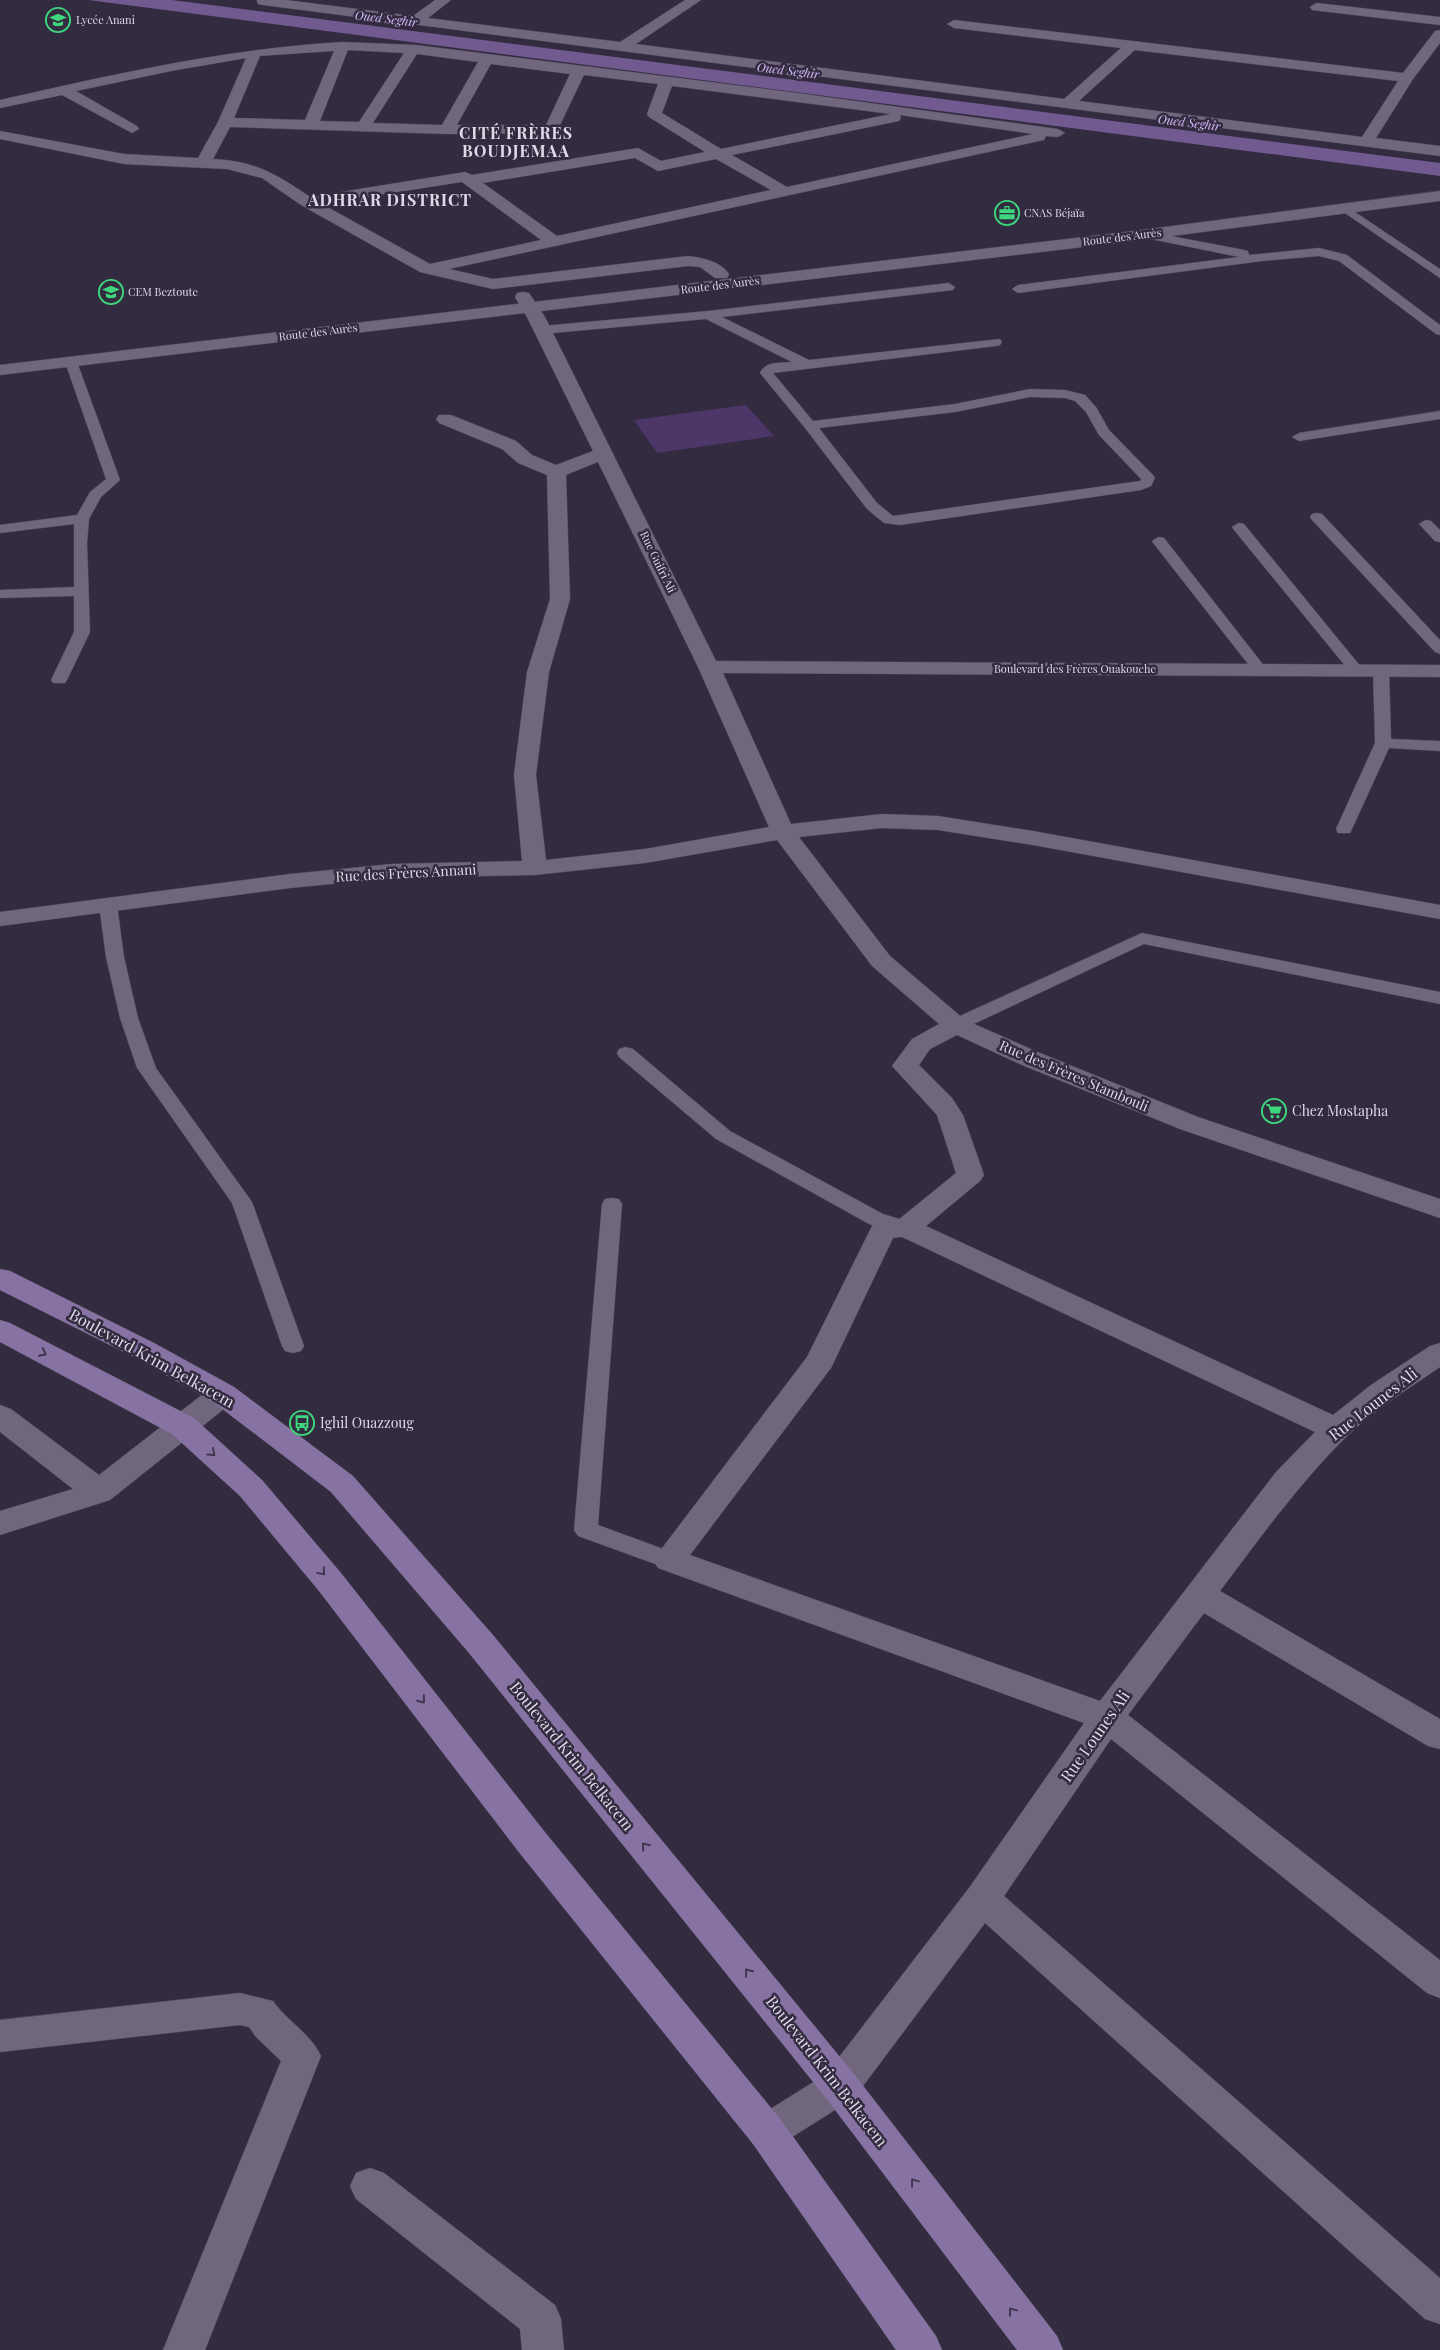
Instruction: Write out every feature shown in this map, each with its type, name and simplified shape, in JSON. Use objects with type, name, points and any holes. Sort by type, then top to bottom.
[{"type":"main road","name":"Boulevard Krim Belkacem","points":[[0,1278],[144,1350],[222,1394],[342,1484],[481,1644],[840,2086],[1042,2350]]},
{"type":"main road","points":[[0,1330],[183,1426],[251,1488],[330,1582],[532,1841],[767,2132],[920,2350]]},
{"type":"street","points":[[347,13],[368,0]]},
{"type":"street","points":[[415,21],[444,0]]},
{"type":"street","points":[[621,48],[694,0]]},
{"type":"street","points":[[263,1],[1440,151]]},
{"type":"street","points":[[1317,7],[1440,21]]},
{"type":"street","points":[[954,24],[1407,78]]},
{"type":"street","points":[[1366,142],[1407,78],[1440,34]]},
{"type":"street","points":[[1067,104],[1132,45]]},
{"type":"street","points":[[311,124],[343,46]]},
{"type":"street","points":[[0,104],[148,72],[255,53],[343,46],[413,50],[579,70],[1058,133],[426,270]]},
{"type":"street","points":[[364,126],[413,50]]},
{"type":"street","points":[[203,163],[255,53]]},
{"type":"street","points":[[447,130],[486,60]]},
{"type":"street","points":[[224,122],[447,130],[551,129],[579,70]]},
{"type":"street","points":[[666,82],[654,114],[784,191]]},
{"type":"street","points":[[64,90],[132,129]]},
{"type":"street","points":[[471,180],[638,153],[658,166],[916,114]]},
{"type":"street","points":[[0,135],[124,159],[203,163],[247,168],[267,175],[308,202],[426,270],[493,284],[688,261],[704,263],[721,274]]},
{"type":"street","points":[[308,202],[465,177],[553,242]]},
{"type":"street","name":"Route des Aurès","points":[[0,370],[527,302],[721,274],[1440,187]]},
{"type":"street","name":"Route des Aurès","points":[[0,359],[1145,235],[1440,196]]},
{"type":"street","name":"Rue Guifri Ali","points":[[527,302],[604,453],[709,667],[783,832]]},
{"type":"street","points":[[445,419],[510,445],[525,459],[556,472],[604,453]]},
{"type":"street","points":[[535,868],[525,775],[538,672],[560,599],[556,472]]},
{"type":"street","name":"Boulevard des Frères Ouakouche","points":[[709,667],[1440,671]]},
{"type":"street","name":"Rue des Frères Annani","points":[[0,919],[290,881],[392,871],[535,868],[645,856],[783,832],[882,821],[938,823],[1033,838],[1440,912]]},
{"type":"street","name":"Rue des Frères Stambouli","points":[[783,832],[881,962],[956,1025],[1031,1059],[1189,1123],[1440,1209]]},
{"type":"street","points":[[906,1228],[970,1175],[946,1109],[905,1066],[921,1044],[956,1025]]},
{"type":"street","points":[[1336,1429],[906,1228],[883,1230],[820,1361],[669,1560],[1107,1717],[1440,1982]]},
{"type":"street","name":"Rue Lounes Ali","points":[[767,2132],[840,2086],[982,1899],[1107,1717],[1287,1480],[1336,1429],[1382,1392],[1440,1353]]},
{"type":"street","points":[[0,1523],[99,1492],[222,1394]]},
{"type":"street","points":[[0,1416],[99,1492]]},
{"type":"street","points":[[1200,1595],[1440,1736]]},
{"type":"street","points":[[982,1899],[1440,2305]]},
{"type":"street","points":[[0,2036],[240,2008],[260,2012],[268,2024],[302,2056],[184,2350]]},
{"type":"street","points":[[370,2186],[540,2320],[543,2350]]},
{"type":"lane","points":[[1346,209],[1440,274]]},
{"type":"lane","points":[[1145,235],[1262,257]]},
{"type":"lane","points":[[1018,290],[1262,257],[1319,252],[1343,258],[1440,332]]},
{"type":"lane","points":[[542,330],[708,315],[949,287]]},
{"type":"lane","points":[[708,315],[807,364]]},
{"type":"lane","points":[[810,425],[955,408],[1030,393],[1065,394],[1080,398],[1091,410],[1104,432],[1148,478],[1146,483],[1142,486],[900,521],[889,520],[872,506],[810,425],[766,373],[766,370],[771,368],[996,342]]},
{"type":"lane","points":[[59,680],[82,632],[80,543],[82,519],[95,494],[113,480],[71,362]]},
{"type":"lane","points":[[1299,437],[1440,415]]},
{"type":"lane","points":[[1317,517],[1440,649]]},
{"type":"lane","points":[[0,529],[82,519]]},
{"type":"lane","points":[[1426,524],[1440,538]]},
{"type":"lane","points":[[1239,527],[1356,670]]},
{"type":"lane","points":[[1159,541],[1260,670]]},
{"type":"lane","points":[[0,594],[82,591]]},
{"type":"lane","points":[[1344,829],[1382,743],[1381,670]]},
{"type":"lane","points":[[1382,743],[1440,746]]},
{"type":"lane","points":[[108,905],[115,956],[129,1018],[147,1068],[242,1202],[292,1346]]},
{"type":"lane","points":[[956,1025],[1142,938],[1440,998]]},
{"type":"lane","points":[[626,1053],[723,1136],[876,1219],[906,1228]]},
{"type":"lane","points":[[612,1204],[586,1530],[669,1560]]},
{"type":"shaded area","points":[[88,0],[172,0],[1440,163],[1440,176]]},
{"type":"shaded area","points":[[746,405],[774,436],[657,453],[634,420]]},
{"type":"place","name":"Lycée Anani","points":[[58,20]]},
{"type":"place","name":"CNAS Béjaïa","points":[[1007,213]]},
{"type":"place","name":"CEM Beztoute","points":[[111,292]]},
{"type":"place","name":"Chez Mostapha","points":[[1274,1111]]},
{"type":"place","name":"Ighil Ouazzoug","points":[[302,1423]]},
{"type":"district","name":"CITÉ FRÈRES BOUDJEMAA","points":[[516,142]]},
{"type":"district","name":"ADHRAR DISTRICT","points":[[390,200]]},
{"type":"water label","name":"Oued Seghir","points":[[386,19]]},
{"type":"water label","name":"Oued Seghir","points":[[788,71]]},
{"type":"water label","name":"Oued Seghir","points":[[1189,123]]}]
